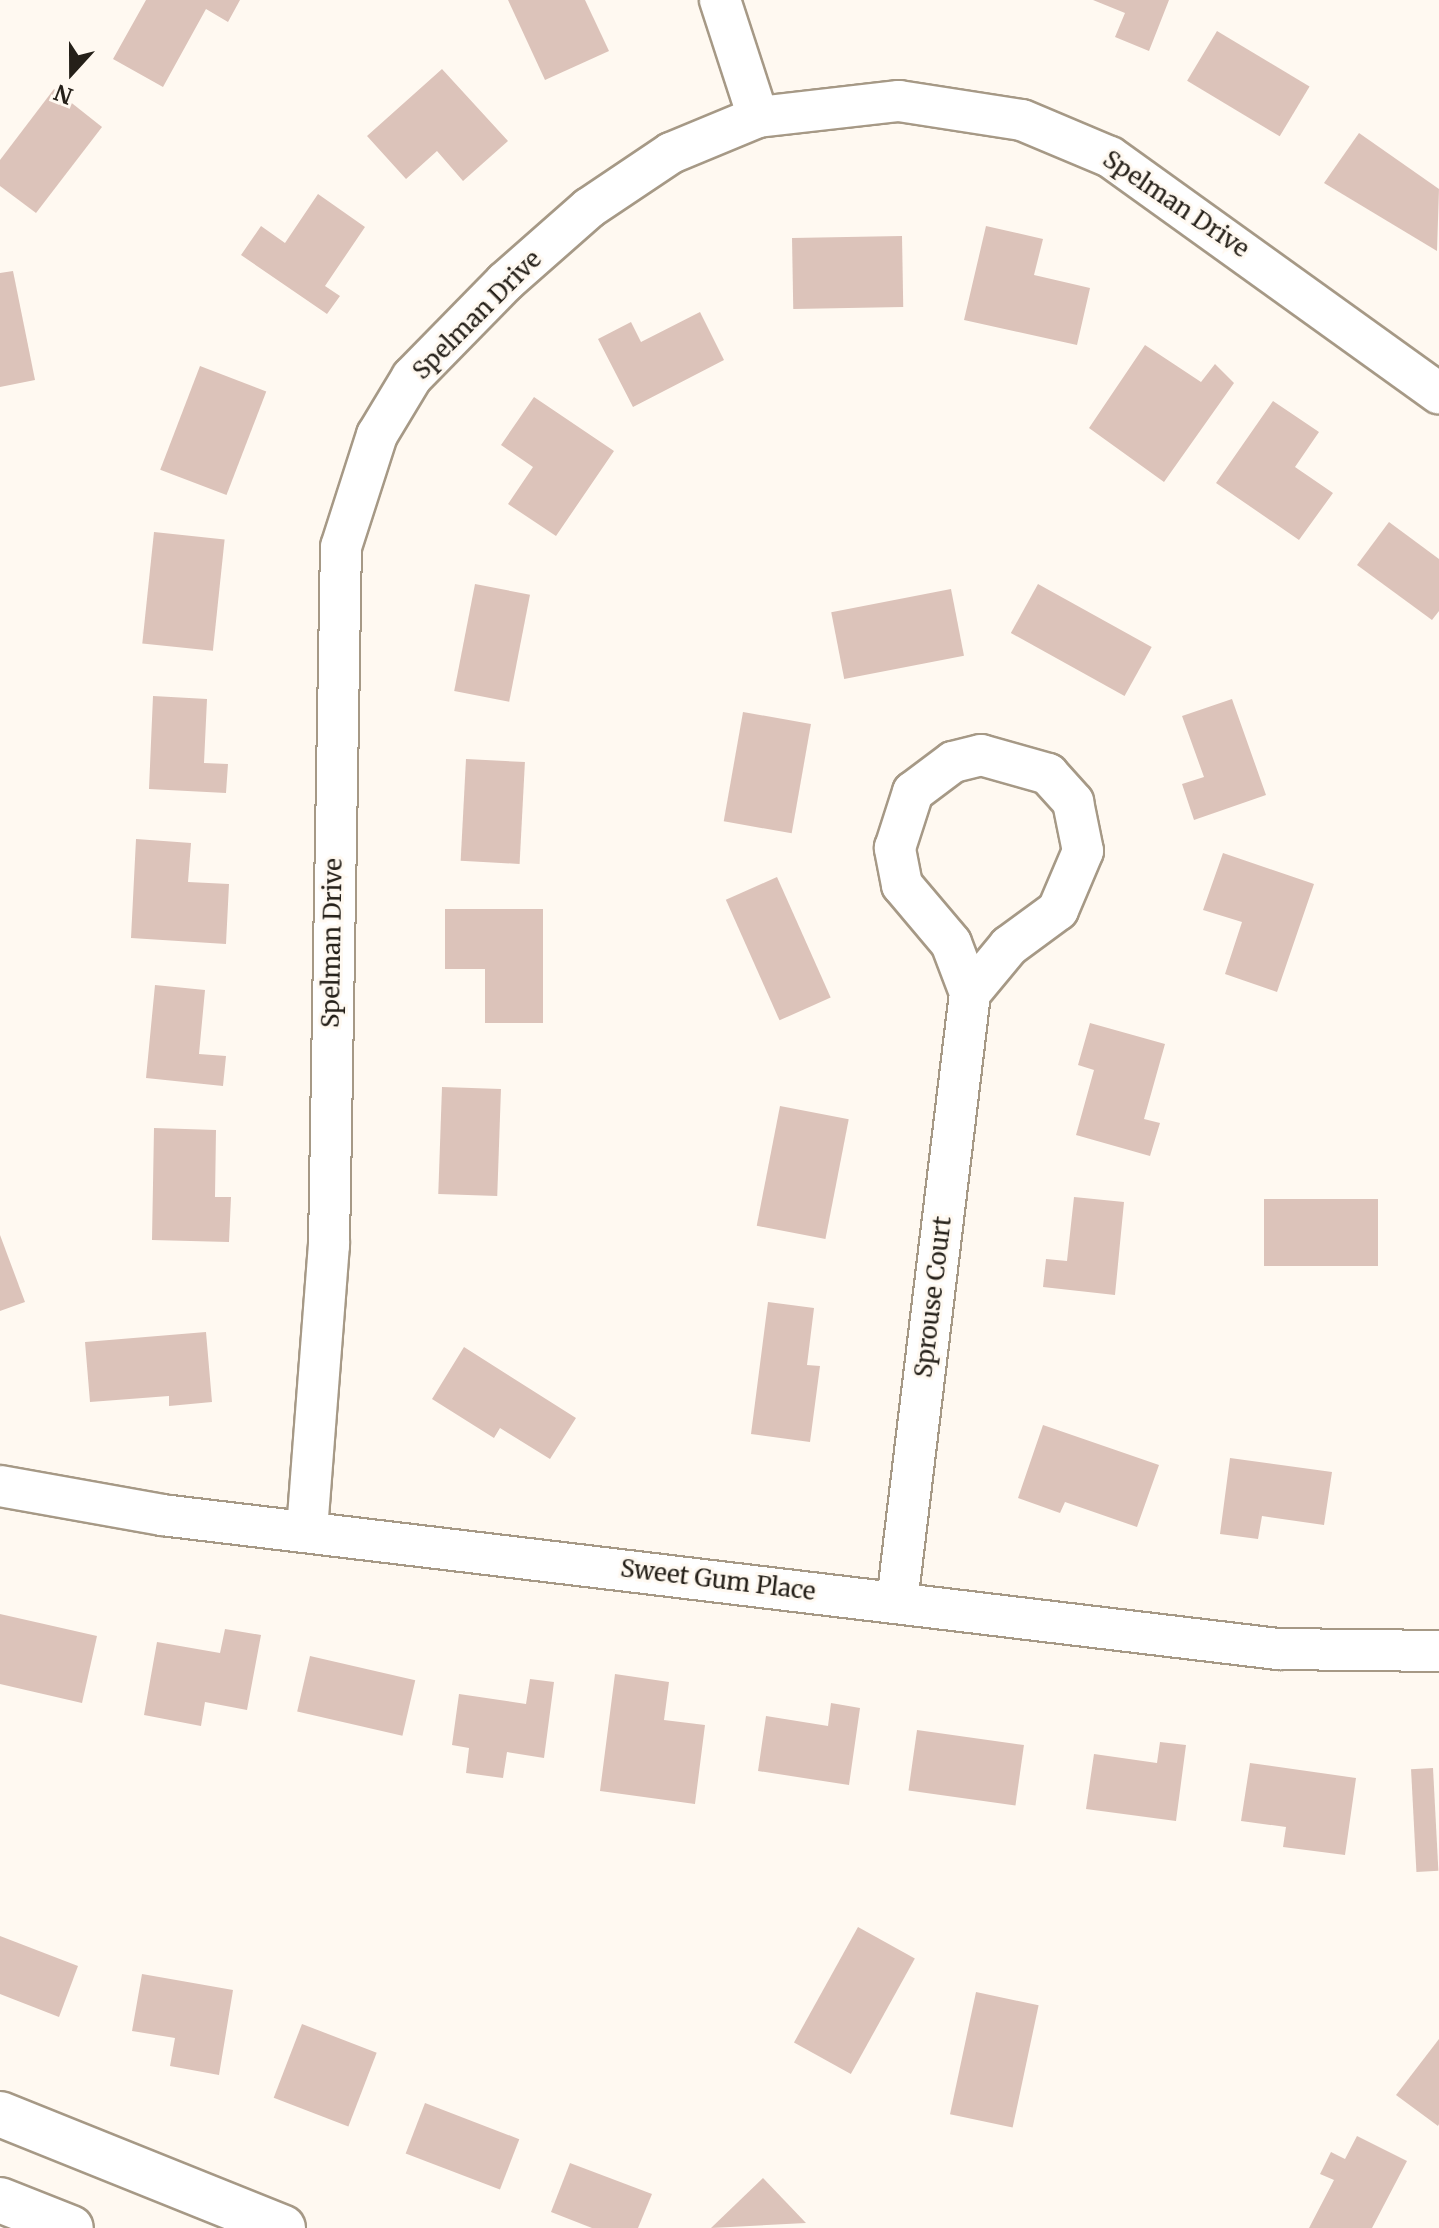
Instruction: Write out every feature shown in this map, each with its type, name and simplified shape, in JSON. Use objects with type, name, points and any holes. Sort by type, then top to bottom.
[{"type":"main road","points":[[0,2114],[283,2228]]},
{"type":"main road","points":[[0,2200],[71,2228]]},
{"type":"street","points":[[720,0],[758,117]]},
{"type":"street","name":"Spelman Drive","points":[[307,1530],[329,1245],[336,633],[352,497],[377,435],[412,377],[505,282],[634,174],[758,117],[899,101],[979,110],[1064,135],[1167,192],[1439,393]]},
{"type":"street","points":[[981,755],[1009,757],[1048,774],[1073,802],[1083,851],[1058,910],[1009,946],[970,993],[951,943],[902,885],[899,824],[931,775],[981,755]]},
{"type":"street","name":"Sprouse Court","points":[[897,1602],[970,993]]},
{"type":"street","name":"Sweet Gum Place","points":[[0,1486],[147,1513],[1292,1650],[1439,1651]]},
{"type":"building","points":[[146,0],[240,0],[228,22],[206,9],[163,87],[113,59]]},
{"type":"building","points":[[508,0],[585,0],[609,51],[545,80]]},
{"type":"building","points":[[1093,0],[1169,0],[1149,51],[1115,37],[1125,13]]},
{"type":"building","points":[[1217,31],[1310,87],[1280,136],[1187,81]]},
{"type":"building","points":[[442,69],[508,141],[463,181],[437,151],[406,179],[367,136]]},
{"type":"building","points":[[54,89],[102,127],[36,213],[0,186],[0,160]]},
{"type":"building","points":[[1359,133],[1439,189],[1437,251],[1324,183]]},
{"type":"building","points":[[318,194],[365,227],[325,286],[340,296],[327,314],[241,255],[261,226],[285,243]]},
{"type":"building","points":[[986,226],[1043,239],[1034,275],[1090,288],[1077,345],[964,320]]},
{"type":"building","points":[[902,236],[903,307],[793,309],[792,238]]},
{"type":"building","points":[[13,271],[35,380],[0,387],[0,273]]},
{"type":"building","points":[[700,312],[724,360],[633,407],[598,339],[631,322],[641,342]]},
{"type":"building","points":[[1145,345],[1201,382],[1215,364],[1234,383],[1164,482],[1089,428]]},
{"type":"building","points":[[200,366],[266,391],[227,495],[160,470]]},
{"type":"building","points":[[534,397],[614,451],[556,536],[508,504],[533,467],[501,445]]},
{"type":"building","points":[[1273,401],[1319,432],[1295,467],[1333,493],[1299,540],[1216,483]]},
{"type":"building","points":[[1389,522],[1439,559],[1439,611],[1432,620],[1357,565]]},
{"type":"building","points":[[154,532],[225,539],[213,651],[142,643]]},
{"type":"building","points":[[475,584],[530,595],[509,702],[454,691]]},
{"type":"building","points":[[1038,584],[1152,647],[1125,696],[1011,633]]},
{"type":"building","points":[[951,589],[964,656],[844,679],[831,612]]},
{"type":"building","points":[[153,696],[207,699],[204,763],[228,764],[226,793],[149,789]]},
{"type":"building","points":[[1232,699],[1266,795],[1194,820],[1182,784],[1204,777],[1182,716]]},
{"type":"building","points":[[743,712],[811,724],[792,833],[724,821]]},
{"type":"building","points":[[466,759],[525,762],[520,864],[461,861]]},
{"type":"building","points":[[136,839],[191,843],[188,882],[229,884],[226,944],[131,938]]},
{"type":"building","points":[[1223,853],[1314,884],[1277,992],[1225,974],[1242,922],[1203,910]]},
{"type":"building","points":[[777,877],[831,998],[780,1020],[726,900]]},
{"type":"building","points":[[445,909],[543,909],[543,1023],[485,1023],[485,969],[445,969]]},
{"type":"building","points":[[155,985],[205,990],[199,1054],[226,1056],[223,1086],[146,1078]]},
{"type":"building","points":[[1090,1023],[1165,1044],[1144,1119],[1160,1123],[1150,1156],[1076,1135],[1094,1070],[1078,1065]]},
{"type":"building","points":[[442,1087],[501,1089],[497,1196],[438,1194]]},
{"type":"building","points":[[780,1106],[849,1119],[825,1239],[757,1226]]},
{"type":"building","points":[[154,1128],[216,1130],[215,1197],[231,1197],[229,1242],[152,1240]]},
{"type":"building","points":[[1074,1197],[1124,1202],[1115,1295],[1043,1287],[1046,1259],[1067,1261]]},
{"type":"building","points":[[1264,1199],[1378,1199],[1378,1266],[1264,1266]]},
{"type":"building","points":[[0,1235],[25,1302],[0,1311]]},
{"type":"building","points":[[768,1302],[814,1308],[807,1365],[820,1366],[810,1442],[751,1434]]},
{"type":"building","points":[[206,1332],[212,1402],[169,1406],[169,1396],[90,1402],[85,1342]]},
{"type":"building","points":[[464,1347],[576,1418],[550,1459],[500,1428],[494,1438],[432,1399]]},
{"type":"building","points":[[1043,1425],[1159,1465],[1137,1527],[1065,1502],[1060,1513],[1018,1498]]},
{"type":"building","points":[[1230,1458],[1332,1472],[1324,1525],[1262,1516],[1258,1539],[1220,1534]]},
{"type":"building","points":[[0,1614],[97,1636],[82,1703],[0,1684]]},
{"type":"building","points":[[225,1629],[261,1635],[247,1710],[205,1702],[201,1726],[144,1715],[157,1642],[220,1653]]},
{"type":"building","points":[[310,1656],[415,1680],[402,1736],[297,1712]]},
{"type":"building","points":[[615,1674],[669,1682],[664,1720],[705,1725],[695,1804],[600,1791]]},
{"type":"building","points":[[530,1679],[554,1682],[544,1758],[507,1752],[503,1778],[466,1773],[469,1748],[452,1745],[459,1694],[526,1704]]},
{"type":"building","points":[[831,1703],[860,1708],[849,1785],[758,1771],[766,1716],[828,1726]]},
{"type":"building","points":[[917,1730],[1024,1745],[1015,1805],[909,1790]]},
{"type":"building","points":[[1160,1742],[1186,1745],[1176,1821],[1086,1809],[1094,1754],[1157,1763]]},
{"type":"building","points":[[1250,1763],[1356,1778],[1345,1855],[1283,1847],[1286,1827],[1241,1821]]},
{"type":"building","points":[[1433,1768],[1438,1871],[1416,1872],[1411,1769]]},
{"type":"building","points":[[858,1927],[915,1959],[851,2074],[794,2042]]},
{"type":"building","points":[[0,1936],[78,1966],[59,2017],[0,1994]]},
{"type":"building","points":[[142,1974],[233,1990],[219,2075],[170,2066],[175,2038],[132,2031]]},
{"type":"building","points":[[976,1992],[1039,2005],[1013,2128],[950,2114]]},
{"type":"building","points":[[302,2024],[377,2053],[348,2126],[274,2098]]},
{"type":"building","points":[[1439,2039],[1439,2124],[1438,2126],[1396,2095]]},
{"type":"building","points":[[425,2103],[519,2139],[500,2190],[406,2153]]},
{"type":"building","points":[[1357,2136],[1407,2161],[1372,2228],[1309,2228],[1334,2180],[1320,2174],[1331,2152],[1345,2159]]},
{"type":"building","points":[[570,2163],[652,2194],[638,2228],[592,2228],[551,2212]]},
{"type":"building","points":[[763,2178],[806,2223],[711,2228]]}]
